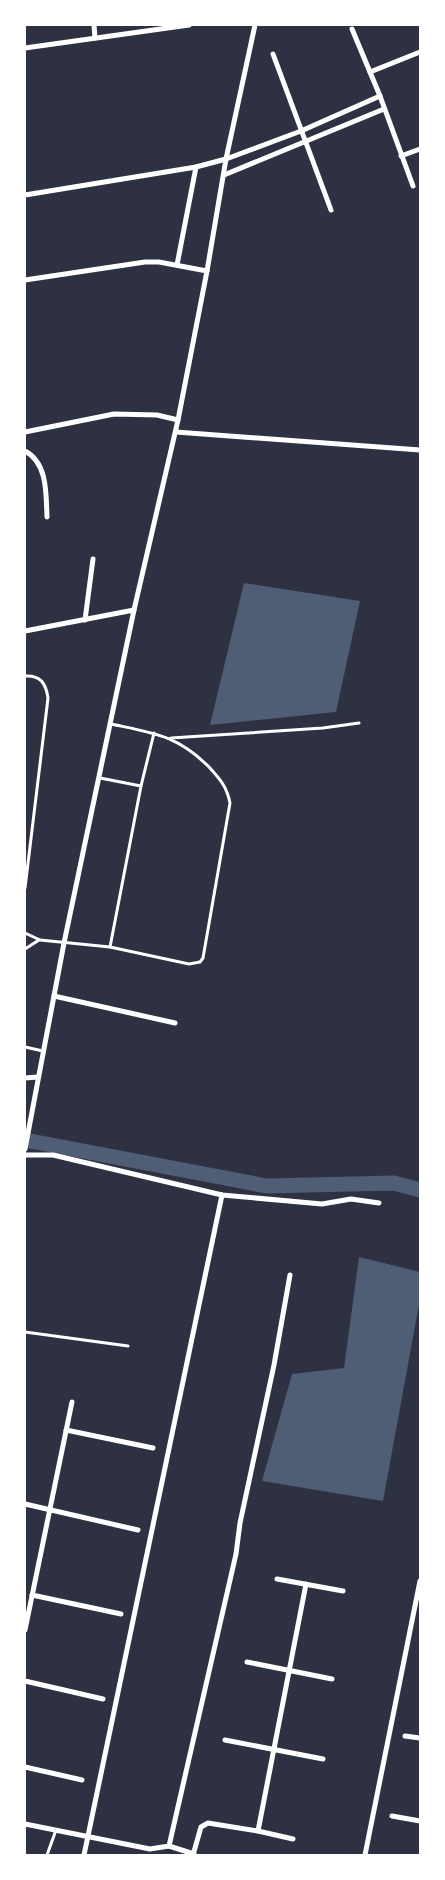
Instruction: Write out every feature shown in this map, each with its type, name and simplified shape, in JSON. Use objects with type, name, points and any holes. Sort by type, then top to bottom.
[{"type":"street","points":[[94,25],[95,38]]},
{"type":"street","points":[[25,48],[189,25]]},
{"type":"street","points":[[25,1149],[64,943],[134,610],[176,432],[226,159],[255,25]]},
{"type":"street","points":[[352,29],[380,96],[413,186]]},
{"type":"street","points":[[370,72],[420,52]]},
{"type":"street","points":[[273,54],[331,210]]},
{"type":"street","points":[[25,195],[196,167],[226,159],[301,131],[380,96]]},
{"type":"street","points":[[224,175],[384,108]]},
{"type":"street","points":[[402,156],[420,149]]},
{"type":"street","points":[[177,265],[196,167]]},
{"type":"street","points":[[25,280],[145,262],[159,262],[207,271]]},
{"type":"street","points":[[25,432],[114,414],[157,414],[178,420]]},
{"type":"street","points":[[176,432],[420,450]]},
{"type":"street","points":[[25,451],[29,453],[38,465],[45,478],[47,517]]},
{"type":"street","points":[[85,620],[94,559]]},
{"type":"street","points":[[25,631],[134,610]]},
{"type":"street","points":[[54,996],[175,1024]]},
{"type":"street","points":[[25,1078],[38,1077]]},
{"type":"street","points":[[25,1155],[53,1155],[222,1195],[322,1204],[351,1199],[379,1203]]},
{"type":"street","points":[[84,1855],[222,1195]]},
{"type":"street","points":[[169,1846],[236,1554],[240,1524],[274,1365],[290,1275]]},
{"type":"street","points":[[25,1630],[72,1402]]},
{"type":"street","points":[[66,1430],[153,1448]]},
{"type":"street","points":[[25,1504],[138,1530]]},
{"type":"street","points":[[277,1579],[344,1592]]},
{"type":"street","points":[[365,1855],[420,1581]]},
{"type":"street","points":[[258,1831],[306,1584]]},
{"type":"street","points":[[32,1595],[121,1614]]},
{"type":"street","points":[[247,1662],[332,1679]]},
{"type":"street","points":[[25,1682],[103,1699]]},
{"type":"street","points":[[406,1736],[420,1738]]},
{"type":"street","points":[[225,1740],[323,1759]]},
{"type":"street","points":[[25,1767],[82,1780]]},
{"type":"street","points":[[392,1816],[420,1821]]},
{"type":"street","points":[[25,1824],[150,1849],[169,1846],[194,1854],[201,1827],[208,1823],[293,1839]]},
{"type":"lane","points":[[25,676],[37,678],[46,686],[48,698],[25,888]]},
{"type":"lane","points":[[170,738],[323,728],[360,723]]},
{"type":"lane","points":[[25,932],[40,940],[110,947],[189,964],[200,962],[203,958],[230,803],[228,793],[224,783],[196,755],[170,738],[111,724]]},
{"type":"lane","points":[[110,947],[141,786],[154,733]]},
{"type":"lane","points":[[100,778],[141,786]]},
{"type":"lane","points":[[25,949],[40,940]]},
{"type":"lane","points":[[25,1048],[43,1052]]},
{"type":"lane","points":[[25,1332],[128,1346]]},
{"type":"lane","points":[[48,1855],[56,1830]]},
{"type":"water","points":[[244,583],[360,601],[336,712],[210,725]]},
{"type":"water","points":[[359,1257],[420,1272],[420,1299],[383,1501],[262,1481],[292,1374],[344,1368]]},
{"type":"waterway","points":[[25,1140],[267,1186],[394,1183],[420,1190]]}]
